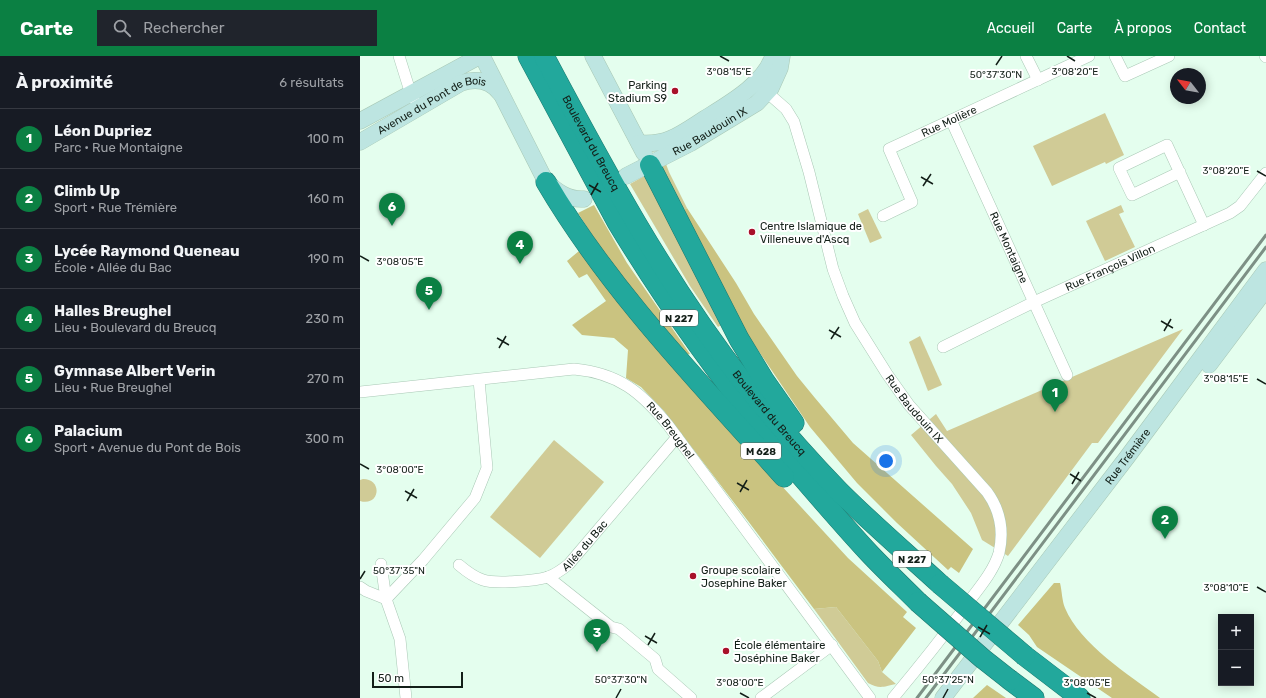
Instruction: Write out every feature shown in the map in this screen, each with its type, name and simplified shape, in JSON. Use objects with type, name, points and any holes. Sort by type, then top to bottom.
[{"type":"highway","name":"Boulevard du Breucq","points":[[528,56],[617,222],[645,268],[699,347],[743,406],[795,470],[869,554],[918,602],[972,649],[1034,698]]},
{"type":"highway","name":"Boulevard du Breucq","points":[[544,56],[588,140],[638,227],[716,346],[748,388],[799,448],[840,491],[884,533],[940,584],[1025,656],[1080,698]]},
{"type":"highway","points":[[650,165],[739,339],[780,406],[884,533]]},
{"type":"highway","name":"M 628","points":[[546,182],[596,260],[670,349],[826,522],[846,541],[869,554]]},
{"type":"main road","name":"Avenue du Pont de Bois","points":[[360,121],[481,56]]},
{"type":"main road","name":"M 628","points":[[481,56],[546,182]]},
{"type":"main road","points":[[592,56],[640,143],[650,165]]},
{"type":"main road","name":"Rue Baudouin IX","points":[[650,165],[691,143],[750,108],[762,99],[761,88],[766,70],[773,56]]},
{"type":"main road","name":"Rue Baudouin IX","points":[[640,143],[649,144],[670,138],[738,97],[761,88],[778,73],[782,56]]},
{"type":"main road","name":"Avenue du Pont de Bois","points":[[360,142],[469,80],[483,81],[490,84],[497,89],[502,96]]},
{"type":"main road","name":"Boulevard du Breucq","points":[[626,176],[650,165]]},
{"type":"main road","points":[[546,182],[555,190],[569,198],[576,200],[584,199]]},
{"type":"main road","name":"Rue Trémière","points":[[989,643],[1266,270]]},
{"type":"main road","name":"Rue Trémière","points":[[989,643],[1025,599],[1077,540],[1266,289]]},
{"type":"main road","points":[[943,698],[989,643]]},
{"type":"main road","points":[[951,698],[989,643]]},
{"type":"street","points":[[399,56],[411,94],[418,108]]},
{"type":"street","points":[[1026,56],[1038,80]]},
{"type":"street","name":"Rue Molière","points":[[883,216],[912,202],[889,149],[1089,56]]},
{"type":"street","points":[[1115,56],[1125,76],[1169,56]]},
{"type":"street","name":"Rue Baudouin IX","points":[[761,88],[786,109],[794,122],[809,172],[835,276],[855,323],[887,374],[909,405],[993,500],[1000,520],[1001,539],[999,552],[990,572],[934,647],[893,698]]},
{"type":"street","name":"Rue Montaigne","points":[[951,120],[1067,375]]},
{"type":"street","points":[[1180,172],[1132,195],[1119,168],[1167,145],[1180,172],[1204,225]]},
{"type":"street","name":"Rue François Villon","points":[[943,348],[1034,302],[1230,213],[1240,206],[1266,173]]},
{"type":"street","name":"Rue Breughel","points":[[360,392],[574,369],[589,370],[601,373],[615,378],[637,391],[653,407],[677,437],[870,698]]},
{"type":"street","points":[[386,598],[423,560],[475,498],[488,468],[479,380]]},
{"type":"street","name":"Allée du Bac","points":[[459,565],[482,580],[494,582],[548,577],[560,571],[569,564],[677,437]]},
{"type":"street","points":[[381,564],[386,598],[400,639],[406,698]]},
{"type":"street","points":[[548,577],[611,627],[619,629],[655,659],[658,669],[690,698]]},
{"type":"street","points":[[360,587],[366,591],[386,598]]},
{"type":"street","points":[[762,698],[832,645]]},
{"type":"shaded area","points":[[1105,113],[1124,155],[1052,186],[1033,146]]},
{"type":"shaded area","points":[[666,164],[687,208],[681,212],[735,316],[718,327],[690,286],[630,184]]},
{"type":"shaded area","points":[[594,205],[627,263],[690,354],[686,355],[603,252],[578,213]]},
{"type":"shaded area","points":[[1121,205],[1124,212],[1119,214],[1135,247],[1105,261],[1086,221]]},
{"type":"shaded area","points":[[687,208],[736,283],[754,314],[797,376],[815,398],[853,443],[973,549],[959,573],[951,567],[948,570],[897,523],[857,483],[810,427],[735,316],[681,212]]},
{"type":"shaded area","points":[[868,209],[882,238],[870,243],[858,214]]},
{"type":"shaded area","points":[[579,251],[720,419],[848,558],[907,612],[903,617],[916,628],[882,672],[878,661],[836,607],[814,609],[664,411],[641,387],[626,378],[628,350],[614,338],[582,335],[572,325],[606,301],[587,274],[579,278],[567,261]]},
{"type":"shaded area","points":[[1183,329],[1098,443],[1092,443],[1008,556],[982,540],[971,513],[952,484],[911,435],[936,414],[947,431]]},
{"type":"shaded area","points":[[920,336],[942,385],[928,391],[909,342]]},
{"type":"shaded area","points":[[554,440],[604,482],[540,558],[490,517]]},
{"type":"shaded area","points":[[363,479],[374,483],[376,488],[375,497],[367,502],[360,501],[360,480]]},
{"type":"shaded area","points":[[1054,583],[1060,583],[1065,608],[1072,621],[1093,646],[1120,669],[1160,698],[1112,698],[1037,647],[1029,635],[1018,625]]},
{"type":"shaded area","points":[[836,607],[878,661],[882,672],[896,684],[881,687],[868,683],[814,609]]},
{"type":"shaded area","points":[[987,685],[1006,698],[973,698]]},
{"type":"railway","points":[[917,698],[1266,235]]},
{"type":"railway","points":[[926,698],[1266,247]]},
{"type":"place","name":"Parking Stadium S9","points":[[675,91]]},
{"type":"place","name":"Palacium","points":[[392,226]]},
{"type":"place","name":"Centre Islamique de Villeneuve d'Ascq","points":[[752,232]]},
{"type":"place","name":"Halles Breughel","points":[[520,264]]},
{"type":"place","name":"Gymnase Albert Verin","points":[[429,310]]},
{"type":"place","name":"Léon Dupriez","points":[[1055,412]]},
{"type":"place","name":"Climb Up","points":[[1165,539]]},
{"type":"place","name":"Groupe scolaire Josephine Baker","points":[[693,576]]},
{"type":"place","name":"École élémentaire Joséphine Baker","points":[[726,651]]},
{"type":"place","name":"Lycée Raymond Queneau","points":[[597,652]]}]
